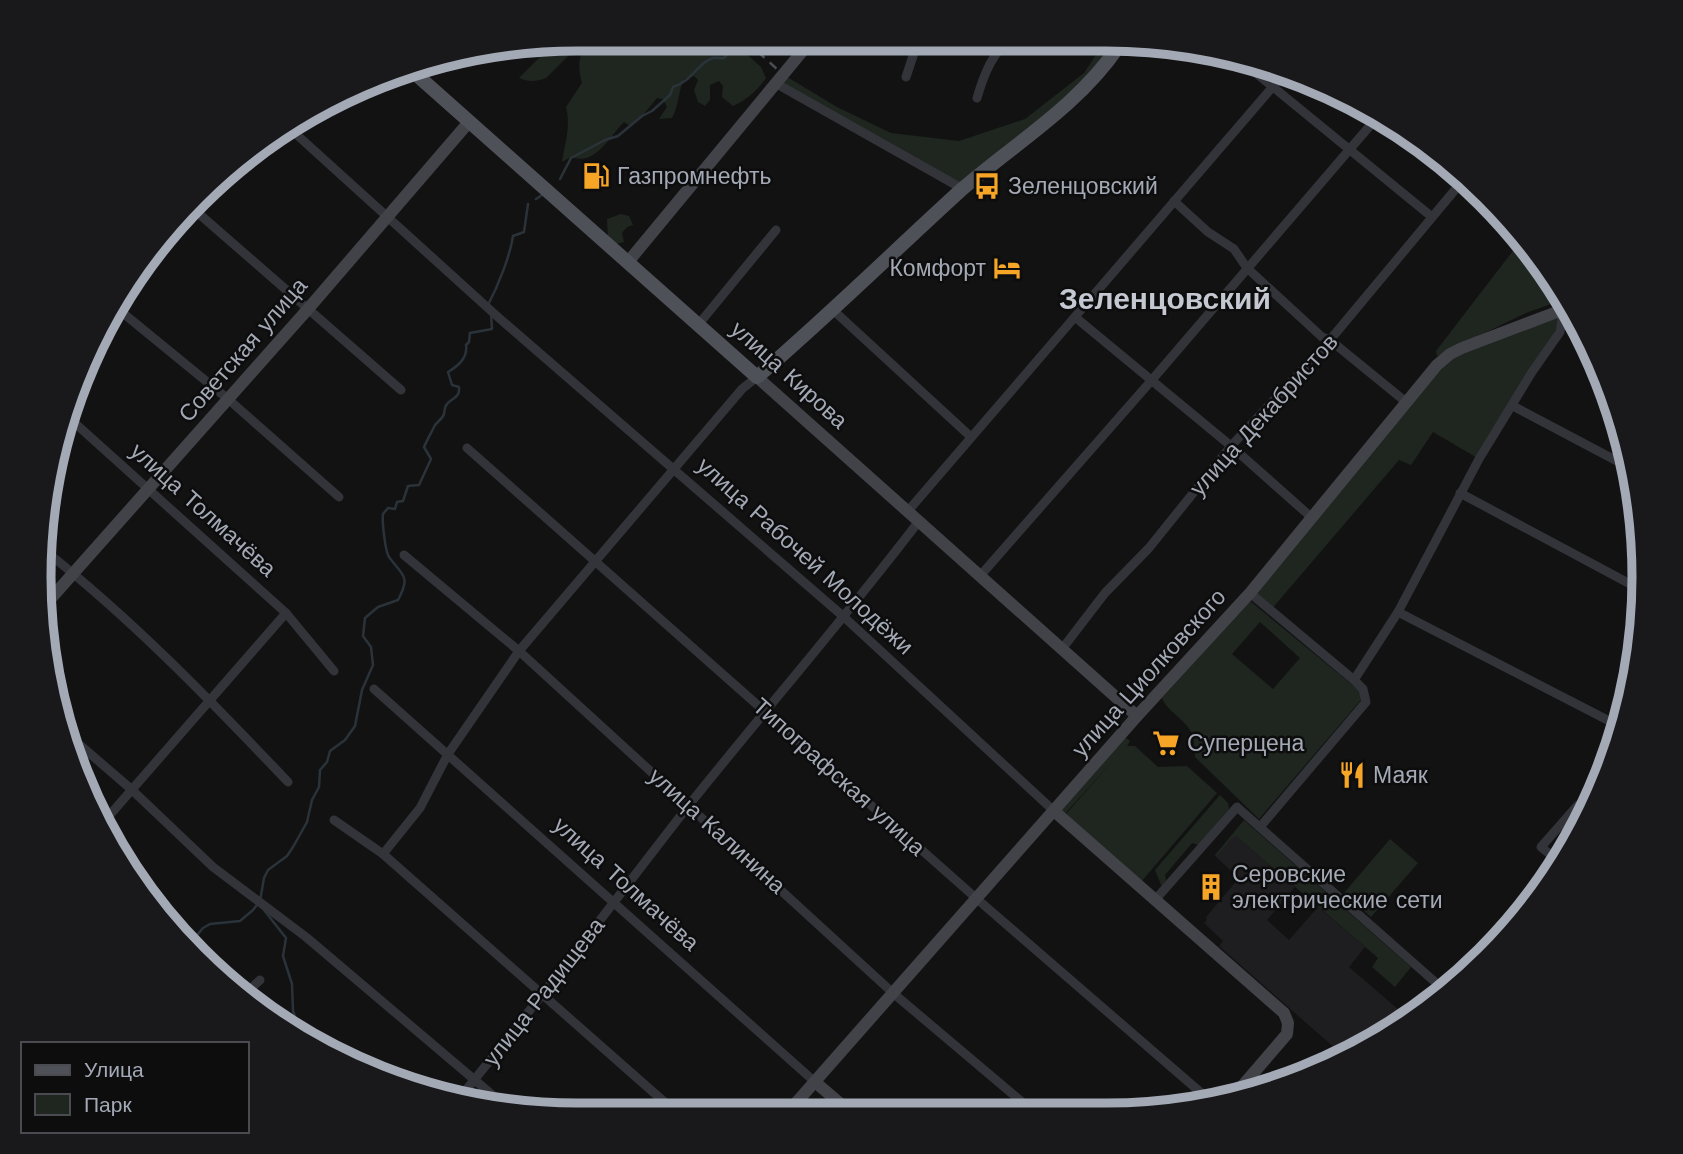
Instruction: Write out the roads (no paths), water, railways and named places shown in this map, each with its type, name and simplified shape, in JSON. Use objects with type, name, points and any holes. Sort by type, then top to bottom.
[{"type":"main road","points":[[628,262],[802,51]]},
{"type":"main road","points":[[757,377],[963,189],[1081,91],[1115,51]]},
{"type":"main road","name":"улица Кирова","points":[[418,76],[1137,716]]},
{"type":"main road","name":"Советская улица","points":[[52,598],[308,309],[469,122]]},
{"type":"main road","name":"улица Циолковского","points":[[796,1103],[1137,716],[1250,593],[1437,365],[1450,354],[1560,311]]},
{"type":"main road","name":"улица Рабочей Молодёжи","points":[[1054,811],[1284,1013],[1288,1023],[1287,1034],[1244,1085]]},
{"type":"main road","name":"улица Толмачёва","points":[[815,1082],[840,1103]]},
{"type":"street","points":[[796,51],[799,55]]},
{"type":"street","points":[[906,77],[915,51]]},
{"type":"street","points":[[977,99],[984,75],[999,51]]},
{"type":"street","points":[[1257,74],[1432,217]]},
{"type":"street","points":[[908,511],[1278,80]]},
{"type":"street","points":[[777,84],[963,189]]},
{"type":"street","points":[[980,576],[1372,123]]},
{"type":"street","name":"улица Рабочей Молодёжи","points":[[295,133],[499,318],[844,617],[1054,811]]},
{"type":"street","name":"улица Декабристов","points":[[1062,649],[1105,593],[1149,548],[1231,446],[1330,341],[1458,186]]},
{"type":"street","points":[[1174,201],[1208,232],[1234,249],[1247,268],[1322,337],[1406,402]]},
{"type":"street","points":[[198,213],[401,390]]},
{"type":"street","points":[[698,325],[776,230]]},
{"type":"street","points":[[833,310],[971,437]]},
{"type":"street","points":[[122,312],[228,399],[339,497]]},
{"type":"street","points":[[1354,680],[1398,612],[1460,493],[1532,372],[1560,332],[1563,316]]},
{"type":"street","points":[[1075,317],[1231,446],[1311,517]]},
{"type":"street","points":[[383,854],[420,808],[448,754],[519,651],[674,467],[742,389],[757,377]]},
{"type":"street","points":[[1513,405],[1619,462]]},
{"type":"street","name":"улица Толмачёва","points":[[75,423],[286,613],[334,671]]},
{"type":"street","name":"Типографская улица","points":[[467,448],[1202,1094]]},
{"type":"street","points":[[1460,493],[1632,585]]},
{"type":"street","name":"улица Радищева","points":[[465,1091],[544,994],[689,806],[919,521]]},
{"type":"street","name":"улица Калинина","points":[[404,555],[519,651],[893,993],[1023,1103]]},
{"type":"street","points":[[52,556],[74,573],[210,699],[288,782]]},
{"type":"street","points":[[1250,593],[1354,680],[1363,689],[1366,702],[1260,827]]},
{"type":"street","points":[[1398,612],[1611,722]]},
{"type":"street","points":[[108,816],[286,613]]},
{"type":"street","name":"улица Толмачёва","points":[[374,689],[815,1082]]},
{"type":"street","points":[[78,744],[131,789],[212,867],[306,937],[494,1097]]},
{"type":"street","points":[[1552,856],[1541,847],[1581,803]]},
{"type":"street","points":[[1155,900],[1237,807],[1438,985]]},
{"type":"street","points":[[334,820],[383,854],[666,1103]]},
{"type":"street","points":[[250,989],[260,980]]},
{"type":"waterway","points":[[560,179],[571,158],[618,136],[652,111],[670,95],[673,87],[686,80],[708,60],[724,58],[731,51]]},
{"type":"waterway","points":[[536,199],[542,195]]},
{"type":"waterway","points":[[488,305],[503,271],[513,236],[524,232],[528,204]]},
{"type":"waterway","points":[[195,938],[210,924],[240,921],[260,901],[268,870],[287,856],[307,822],[312,800],[319,787],[320,770],[327,762],[330,751],[345,740],[355,726],[362,690],[373,665],[371,647],[363,636],[365,618],[378,607],[398,600],[405,581],[388,554],[383,514],[388,508],[395,509],[397,502],[403,501],[408,486],[419,485],[431,459],[424,447],[435,425],[443,416],[446,405],[458,393],[459,387],[452,385],[448,372],[464,358],[470,333],[492,329],[491,314]]},
{"type":"waterway","points":[[264,910],[286,938],[283,956],[292,984],[293,1011],[297,1023]]},
{"type":"railway","points":[[757,51],[778,70]]},
{"type":"place","name":"Газпромнефть","points":[[596,176]]},
{"type":"place","name":"Зеленцовский","points":[[987,186]]},
{"type":"place","name":"Комфорт","points":[[1007,268]]},
{"type":"place","name":"Суперцена","points":[[1166,743]]},
{"type":"place","name":"Маяк","points":[[1352,775]]},
{"type":"place","name":"Серовские электрические сети","points":[[1211,887]]},
{"type":"district","name":"Зеленцовский","points":[[1165,298]]}]
